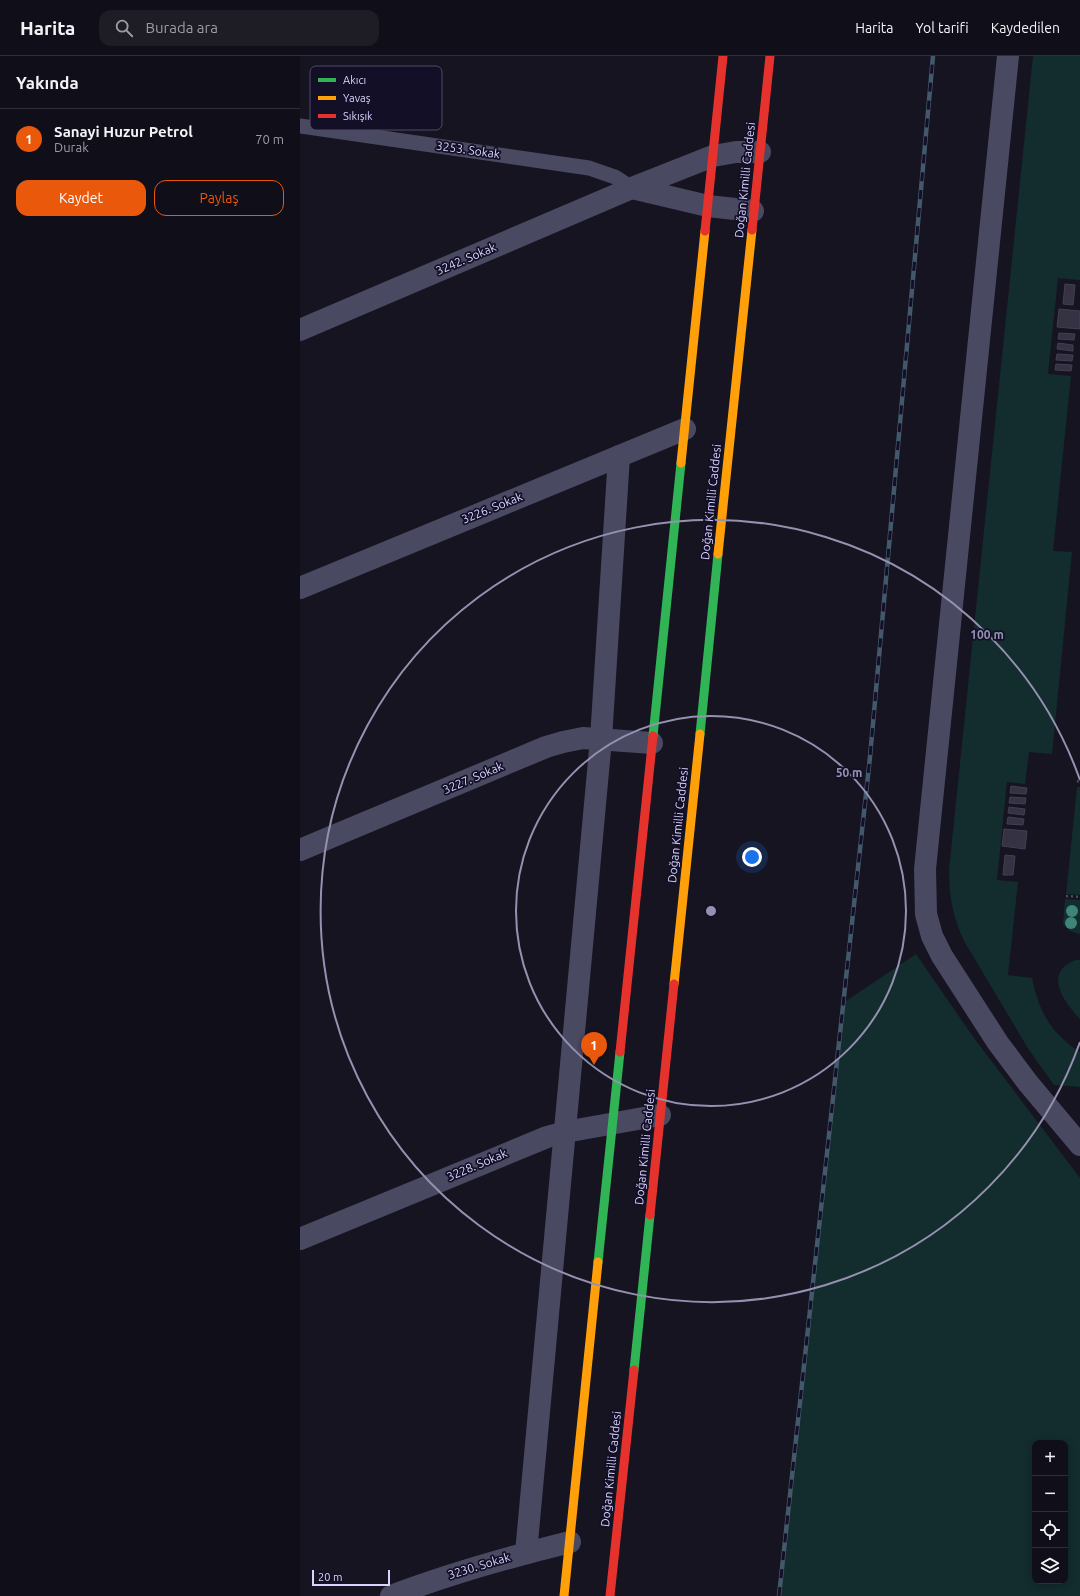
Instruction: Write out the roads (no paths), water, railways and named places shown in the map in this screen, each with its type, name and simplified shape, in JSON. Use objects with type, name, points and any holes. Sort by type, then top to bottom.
[{"type":"main road","points":[[564,1596],[723,56]]},
{"type":"main road","name":"Doğan Kimilli Caddesi","points":[[610,1596],[770,56]]},
{"type":"street","points":[[1008,56],[925,869],[926,914],[932,936],[942,956],[998,1043],[1028,1083],[1080,1145]]},
{"type":"street","name":"3242. Sokak","points":[[300,330],[632,188],[713,156],[736,152],[760,152]]},
{"type":"street","points":[[632,188],[708,206],[753,211]]},
{"type":"street","name":"3226. Sokak","points":[[300,588],[685,429]]},
{"type":"street","points":[[526,1553],[601,738],[619,456]]},
{"type":"street","name":"3227. Sokak","points":[[300,850],[546,747],[583,738],[601,738],[652,743]]},
{"type":"street","name":"3228. Sokak","points":[[300,1239],[522,1147],[565,1132],[660,1115]]},
{"type":"street","name":"3230. Sokak","points":[[391,1596],[426,1582],[570,1542]]},
{"type":"lane","name":"3253. Sokak","points":[[300,126],[310,127]]},
{"type":"lane","name":"3253. Sokak","points":[[328,130],[589,168],[616,177],[632,188]]},
{"type":"railway","points":[[779,1596],[870,757],[933,56]]},
{"type":"place","name":"Sanayi Huzur Petrol","points":[[594,1065]]}]
